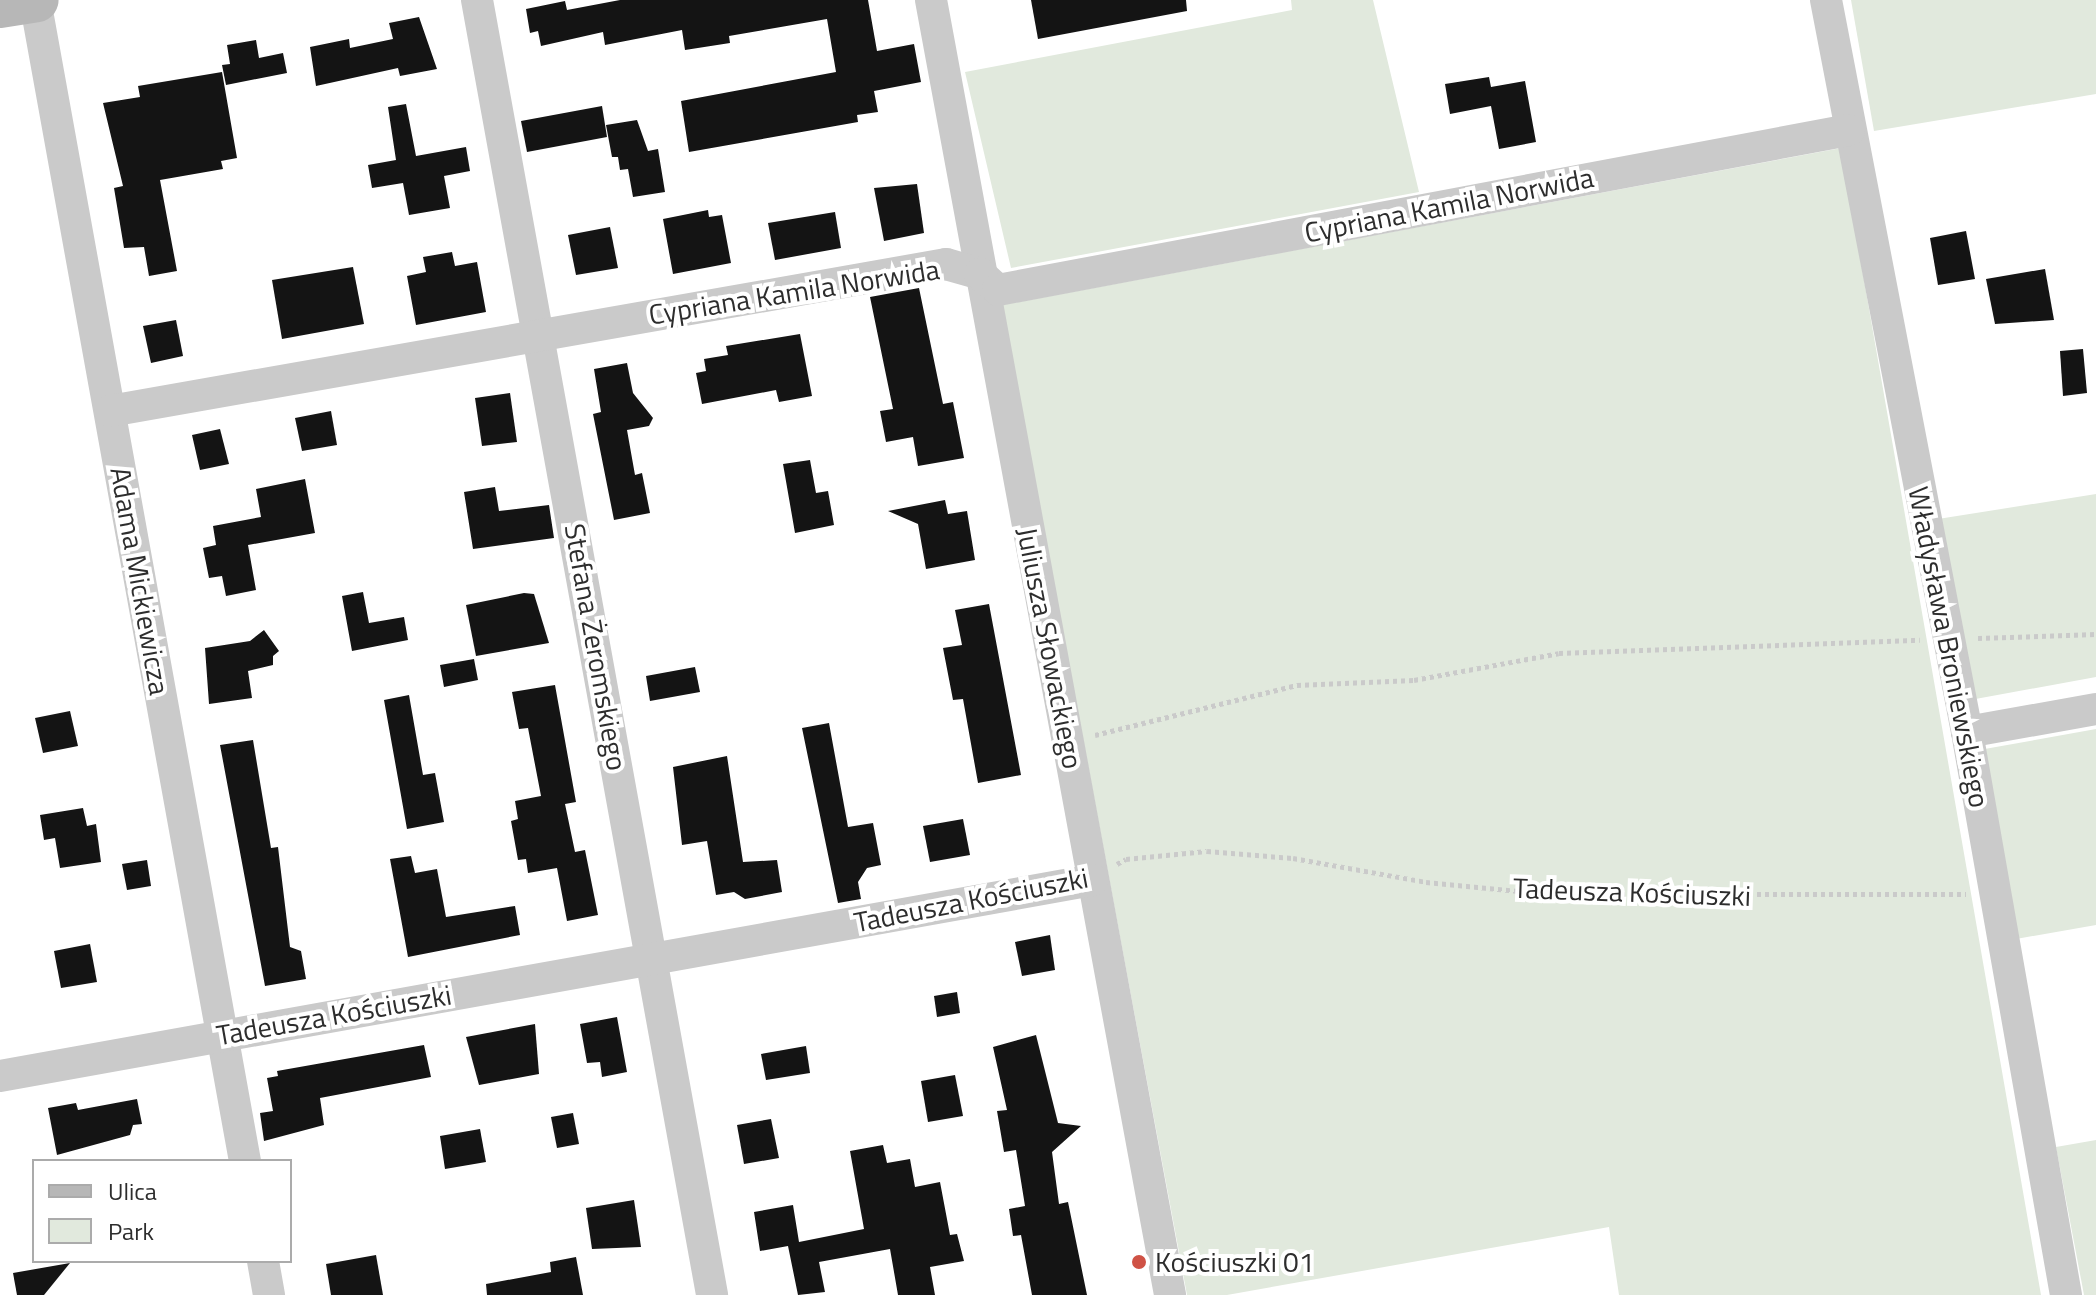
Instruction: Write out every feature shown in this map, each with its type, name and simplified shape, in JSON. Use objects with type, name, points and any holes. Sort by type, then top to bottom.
[{"type":"street","points":[[0,6],[36,0]]},
{"type":"street","name":"Adama Mickiewicza","points":[[36,0],[245,1159]]},
{"type":"street","name":"Stefana Żeromskiego","points":[[477,0],[712,1295]]},
{"type":"street","name":"Juliusza Słowackiego","points":[[931,0],[1170,1295]]},
{"type":"street","name":"Władysława Broniewskiego","points":[[1826,0],[1967,732],[2066,1295]]},
{"type":"street","name":"Cypriana Kamila Norwida","points":[[110,411],[946,264],[980,274],[998,290],[1849,130]]},
{"type":"street","points":[[1967,732],[2096,709]]},
{"type":"street","name":"Tadeusza Kościuszki","points":[[0,1076],[1093,880]]},
{"type":"street","points":[[263,1263],[269,1295]]},
{"type":"path","points":[[1067,742],[1297,685],[1414,680],[1559,653],[2096,634]]},
{"type":"path","name":"Tadeusza Kościuszki","points":[[1093,880],[1126,859],[1207,851],[1293,858],[1426,882],[1549,894],[1931,898],[1995,891]]},
{"type":"green space","points":[[1291,0],[1373,0],[1419,192],[1011,268],[965,72],[1292,10]]},
{"type":"green space","points":[[1851,0],[2096,0],[2096,94],[1874,131]]},
{"type":"green space","points":[[1841,148],[2041,1295],[1619,1295],[1609,1227],[1227,1295],[1187,1295],[1002,305]]},
{"type":"green space","points":[[2096,494],[2096,677],[1970,700],[1938,519]]},
{"type":"green space","points":[[2096,729],[2096,925],[2016,939],[1979,750]]},
{"type":"green space","points":[[2096,1140],[2096,1295],[2084,1295],[2056,1147]]},
{"type":"building","points":[[620,0],[868,0],[877,51],[914,44],[921,82],[874,91],[878,112],[857,115],[858,122],[689,152],[681,101],[836,72],[827,19],[729,36],[730,43],[685,50],[682,30],[605,45],[603,32],[541,46],[538,31],[530,33],[526,9],[565,1],[567,10]]},
{"type":"building","points":[[1031,0],[1186,0],[1187,11],[1038,39]]},
{"type":"building","points":[[419,17],[437,69],[400,76],[398,68],[316,86],[310,47],[349,39],[350,48],[393,39],[389,23]]},
{"type":"building","points":[[256,40],[259,58],[283,53],[287,73],[226,85],[222,65],[230,64],[227,45]]},
{"type":"building","points":[[222,72],[237,158],[221,161],[223,169],[160,180],[177,271],[149,276],[144,247],[124,248],[114,188],[123,186],[103,103],[140,97],[138,86]]},
{"type":"building","points":[[1489,77],[1491,87],[1525,81],[1536,142],[1499,149],[1491,106],[1450,114],[1445,84]]},
{"type":"building","points":[[406,104],[416,156],[466,147],[470,171],[444,176],[450,208],[409,215],[403,183],[372,188],[368,165],[396,160],[388,107]]},
{"type":"building","points":[[602,106],[607,137],[527,152],[521,121]]},
{"type":"building","points":[[637,120],[648,151],[658,149],[665,192],[633,197],[628,169],[620,170],[618,157],[612,157],[606,125]]},
{"type":"building","points":[[917,184],[924,233],[884,241],[874,188]]},
{"type":"building","points":[[708,210],[709,217],[722,215],[731,263],[673,274],[663,219]]},
{"type":"building","points":[[835,212],[841,248],[775,260],[768,223]]},
{"type":"building","points":[[610,227],[618,268],[576,275],[568,235]]},
{"type":"building","points":[[1966,231],[1975,279],[1938,285],[1930,238]]},
{"type":"building","points":[[452,252],[455,266],[477,262],[486,312],[416,325],[407,276],[426,272],[423,257]]},
{"type":"building","points":[[353,267],[364,324],[282,339],[272,280]]},
{"type":"building","points":[[2045,269],[2054,320],[1995,324],[1986,279]]},
{"type":"building","points":[[919,288],[943,404],[953,402],[964,458],[918,466],[913,437],[886,442],[880,411],[893,409],[870,297]]},
{"type":"building","points":[[176,320],[183,356],[151,363],[143,326]]},
{"type":"building","points":[[800,334],[812,396],[779,402],[776,390],[702,404],[696,373],[706,371],[704,359],[728,355],[726,346]]},
{"type":"building","points":[[2083,349],[2087,393],[2063,396],[2060,351]]},
{"type":"building","points":[[627,363],[633,393],[653,418],[649,426],[627,430],[635,475],[642,473],[650,513],[614,520],[593,414],[601,412],[594,369]]},
{"type":"building","points":[[510,393],[517,442],[482,446],[475,398]]},
{"type":"building","points":[[331,411],[337,445],[302,451],[295,418]]},
{"type":"building","points":[[220,429],[229,464],[200,470],[192,435]]},
{"type":"building","points":[[810,460],[816,493],[828,491],[834,525],[795,533],[783,464]]},
{"type":"building","points":[[305,479],[315,533],[248,545],[256,590],[226,596],[222,576],[209,578],[203,548],[216,545],[213,526],[261,517],[256,489]]},
{"type":"building","points":[[495,487],[499,511],[549,505],[554,538],[473,549],[464,492]]},
{"type":"building","points":[[945,500],[948,514],[967,511],[975,560],[926,569],[918,524],[888,511]]},
{"type":"building","points":[[363,592],[369,623],[404,617],[408,640],[352,651],[342,596]]},
{"type":"building","points":[[524,593],[534,594],[549,643],[476,656],[466,605]]},
{"type":"building","points":[[989,604],[1021,775],[978,783],[963,699],[953,700],[943,648],[962,645],[955,610]]},
{"type":"building","points":[[264,630],[279,651],[273,656],[273,665],[248,671],[252,698],[209,704],[205,648],[250,641]]},
{"type":"building","points":[[474,659],[478,680],[444,687],[440,665]]},
{"type":"building","points":[[695,667],[700,692],[650,701],[646,676]]},
{"type":"building","points":[[555,685],[576,802],[565,804],[575,852],[585,850],[598,915],[567,921],[557,868],[528,873],[526,859],[518,860],[511,821],[518,819],[515,801],[541,796],[528,728],[519,729],[512,692]]},
{"type":"building","points":[[409,695],[423,775],[435,773],[444,822],[407,829],[384,700]]},
{"type":"building","points":[[70,711],[78,746],[43,753],[35,718]]},
{"type":"building","points":[[829,723],[848,827],[873,823],[881,865],[867,868],[858,882],[861,899],[838,903],[802,728]]},
{"type":"building","points":[[253,740],[271,848],[278,847],[290,947],[301,951],[306,979],[265,986],[220,745]]},
{"type":"building","points":[[727,756],[743,862],[777,860],[782,892],[745,899],[734,892],[716,895],[707,841],[682,845],[673,767]]},
{"type":"building","points":[[83,808],[87,826],[96,824],[101,862],[60,868],[55,838],[44,840],[40,815]]},
{"type":"building","points":[[963,819],[970,855],[930,862],[923,826]]},
{"type":"building","points":[[411,856],[415,873],[437,869],[446,917],[515,906],[520,935],[408,957],[390,859]]},
{"type":"building","points":[[147,860],[151,886],[127,890],[122,864]]},
{"type":"building","points":[[1050,935],[1055,970],[1022,976],[1015,942]]},
{"type":"building","points":[[90,944],[97,982],[61,988],[54,951]]},
{"type":"building","points":[[957,992],[960,1013],[937,1017],[934,996]]},
{"type":"building","points":[[617,1017],[627,1072],[602,1077],[600,1062],[587,1063],[580,1024]]},
{"type":"building","points":[[535,1024],[539,1074],[479,1085],[466,1037]]},
{"type":"building","points":[[1036,1035],[1058,1123],[1081,1126],[1052,1152],[1059,1204],[1068,1202],[1087,1295],[1032,1295],[1021,1235],[1013,1236],[1009,1209],[1025,1206],[1016,1150],[1004,1152],[997,1111],[1007,1110],[993,1047]]},
{"type":"building","points":[[424,1045],[431,1077],[320,1098],[324,1125],[264,1141],[260,1113],[273,1111],[267,1078],[278,1076],[277,1071]]},
{"type":"building","points":[[806,1046],[810,1073],[766,1080],[761,1054]]},
{"type":"building","points":[[955,1075],[963,1116],[928,1122],[921,1081]]},
{"type":"building","points":[[137,1099],[142,1124],[133,1125],[130,1135],[57,1155],[48,1108],[76,1103],[78,1110]]},
{"type":"building","points":[[573,1113],[579,1144],[557,1148],[551,1117]]},
{"type":"building","points":[[771,1119],[779,1158],[744,1164],[737,1125]]},
{"type":"building","points":[[480,1129],[486,1162],[445,1169],[440,1136]]},
{"type":"building","points":[[883,1145],[887,1163],[910,1159],[915,1187],[940,1182],[950,1235],[957,1234],[964,1261],[930,1267],[935,1295],[898,1295],[890,1249],[819,1262],[825,1292],[798,1295],[788,1246],[760,1251],[754,1212],[793,1205],[799,1242],[864,1229],[850,1151]]},
{"type":"building","points":[[634,1200],[641,1247],[592,1249],[586,1208]]},
{"type":"building","points":[[376,1255],[383,1295],[331,1295],[326,1264]]},
{"type":"building","points":[[576,1257],[583,1295],[487,1295],[486,1284],[551,1272],[550,1262]]},
{"type":"building","points":[[70,1263],[44,1295],[17,1295],[13,1273]]},
{"type":"place","name":"Kościuszki 01","points":[[1139,1262]]}]
